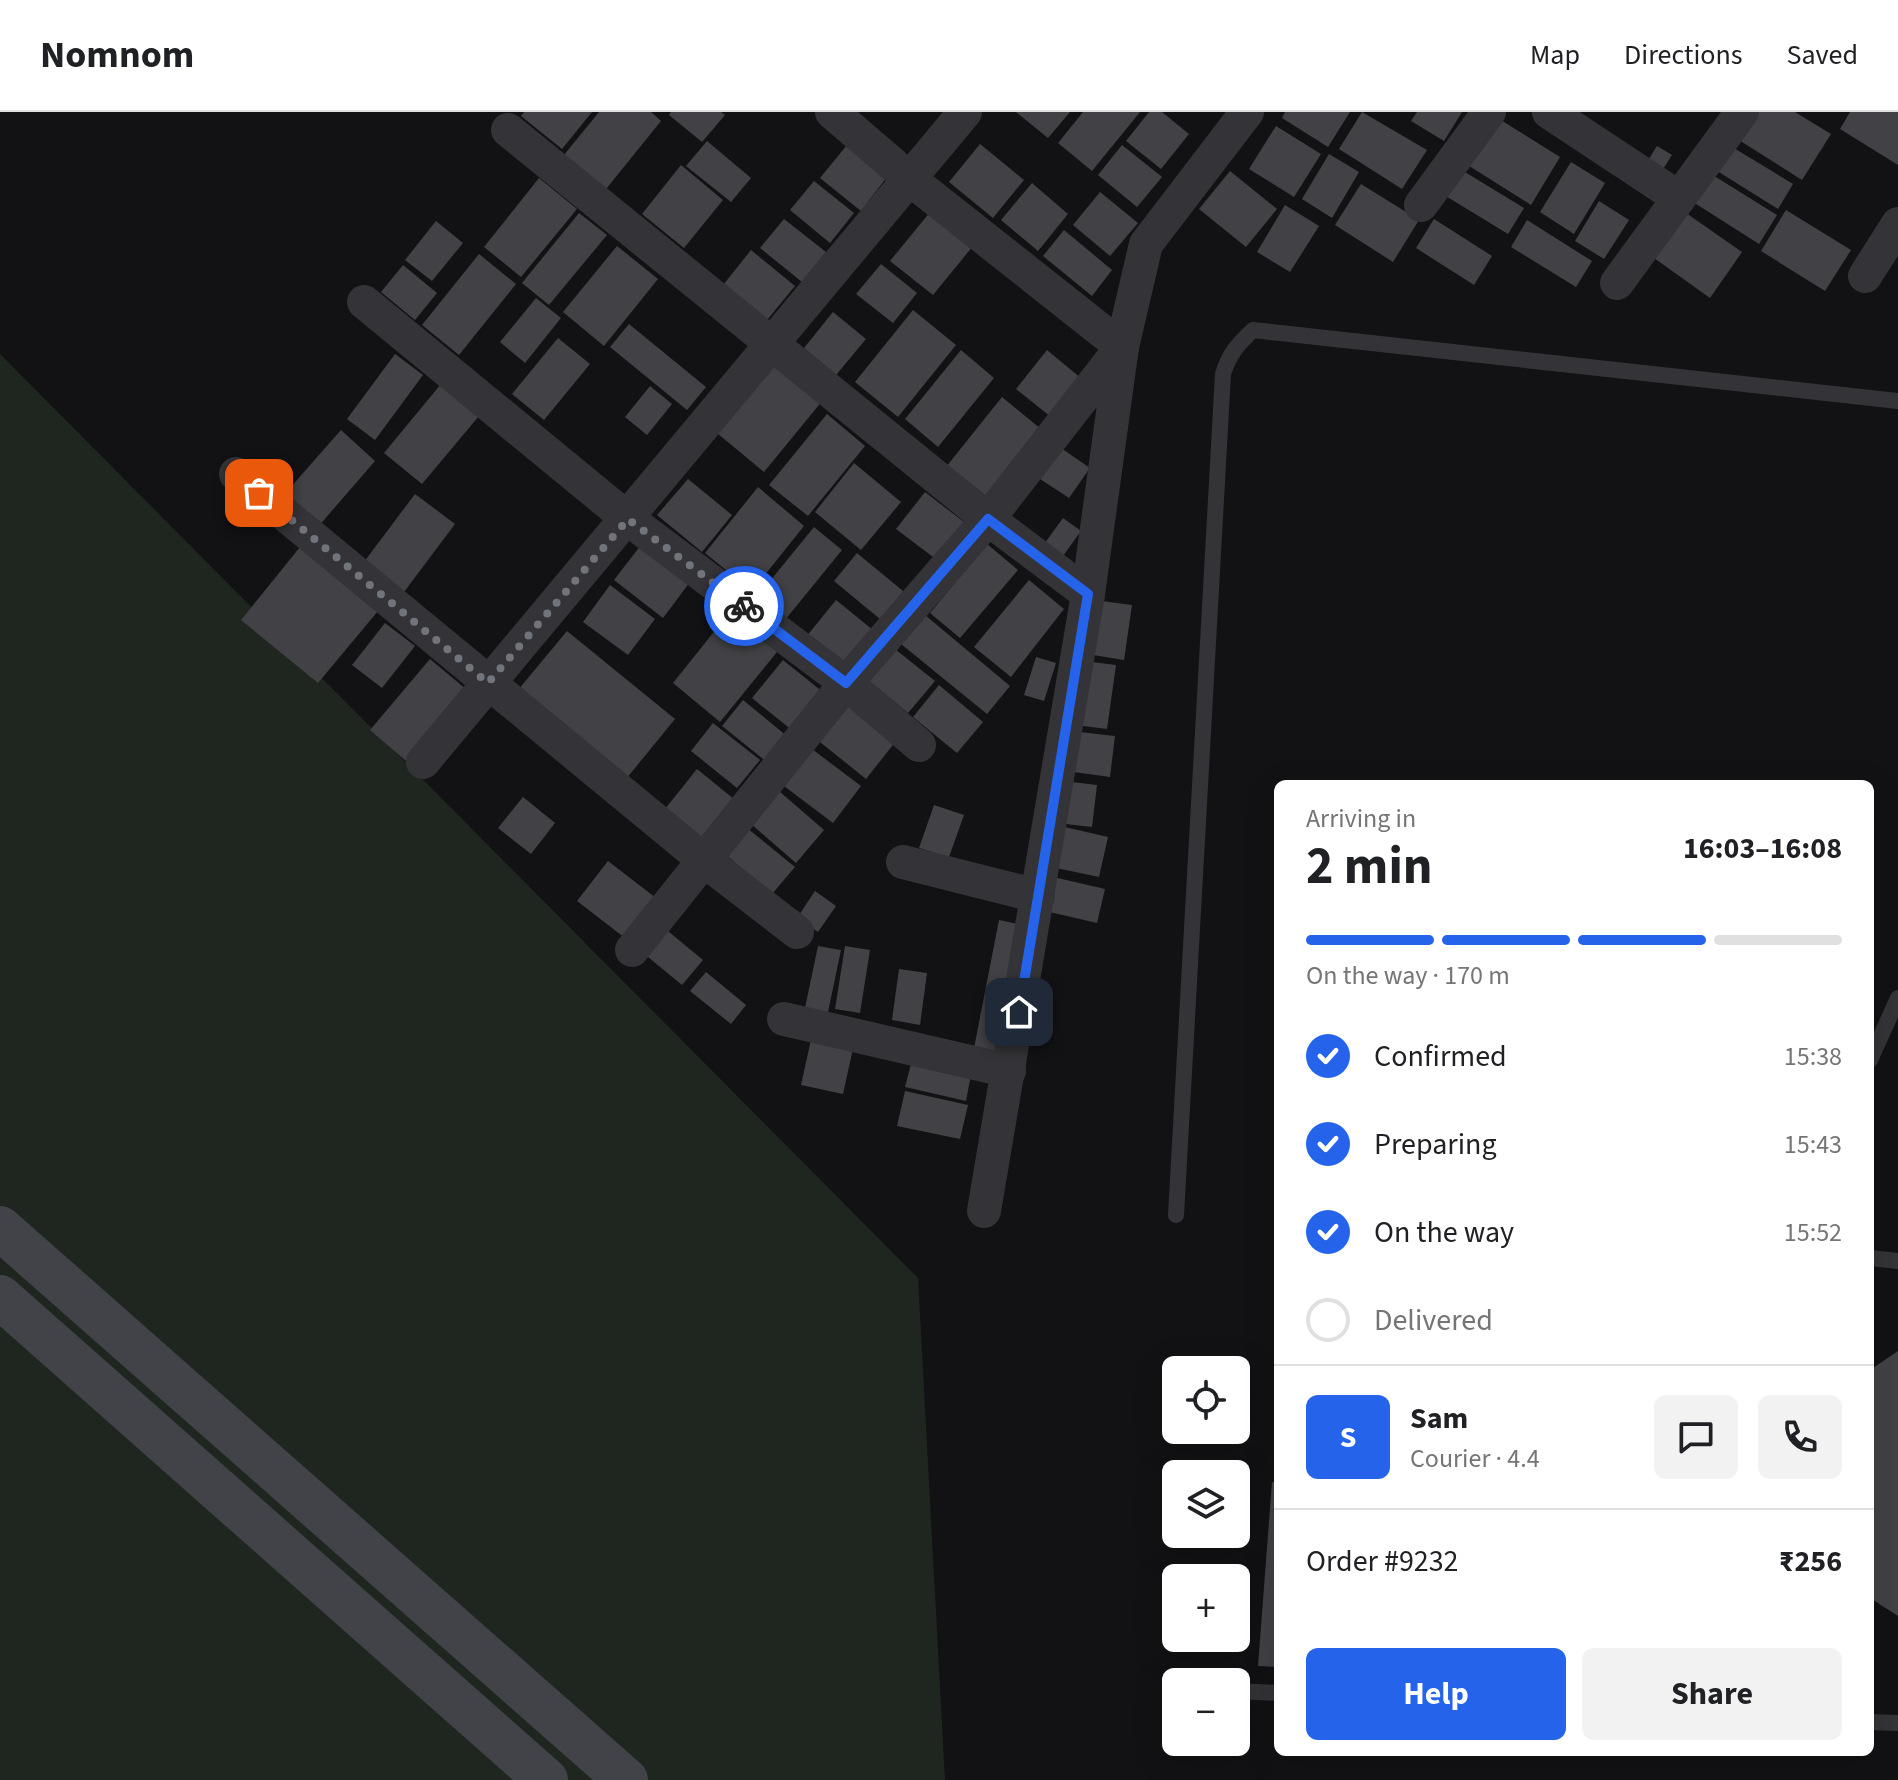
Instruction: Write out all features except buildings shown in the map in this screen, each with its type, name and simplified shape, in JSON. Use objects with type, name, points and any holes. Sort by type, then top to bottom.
[{"type":"main road","points":[[0,1228],[626,1780]]},
{"type":"main road","points":[[0,1297],[546,1780]]},
{"type":"street","points":[[832,112],[911,180],[1122,347]]},
{"type":"street","points":[[423,762],[965,112]]},
{"type":"street","points":[[1421,205],[1489,112]]},
{"type":"street","points":[[1549,112],[1679,198]]},
{"type":"street","points":[[1617,283],[1742,112]]},
{"type":"street","points":[[984,1211],[1088,594],[1122,347],[1146,244],[1236,116]]},
{"type":"street","points":[[508,130],[988,519],[1088,594]]},
{"type":"street","points":[[1865,276],[1898,224]]},
{"type":"street","points":[[364,302],[628,519],[846,683],[919,745]]},
{"type":"street","points":[[632,950],[846,683],[988,519],[1122,347]]},
{"type":"street","points":[[236,474],[705,861],[797,932]]},
{"type":"street","points":[[903,862],[1038,896]]},
{"type":"street","points":[[784,1019],[1009,1071]]},
{"type":"lane","points":[[1176,1215],[1223,374],[1229,355],[1240,342],[1253,330],[1898,401]]},
{"type":"lane","points":[[1874,1051],[1898,998]]},
{"type":"lane","points":[[1874,1258],[1898,1261]]},
{"type":"lane","points":[[1250,1692],[1274,1693]]},
{"type":"lane","points":[[1874,1722],[1898,1723]]},
{"type":"shaded area","points":[[0,354],[918,1278],[945,1780],[0,1780]]},
{"type":"way so far","points":[[259,493],[488,683],[628,519],[744,606]]},
{"type":"route","points":[[744,606],[846,683],[988,519],[1088,594],[1019,1012]]}]
